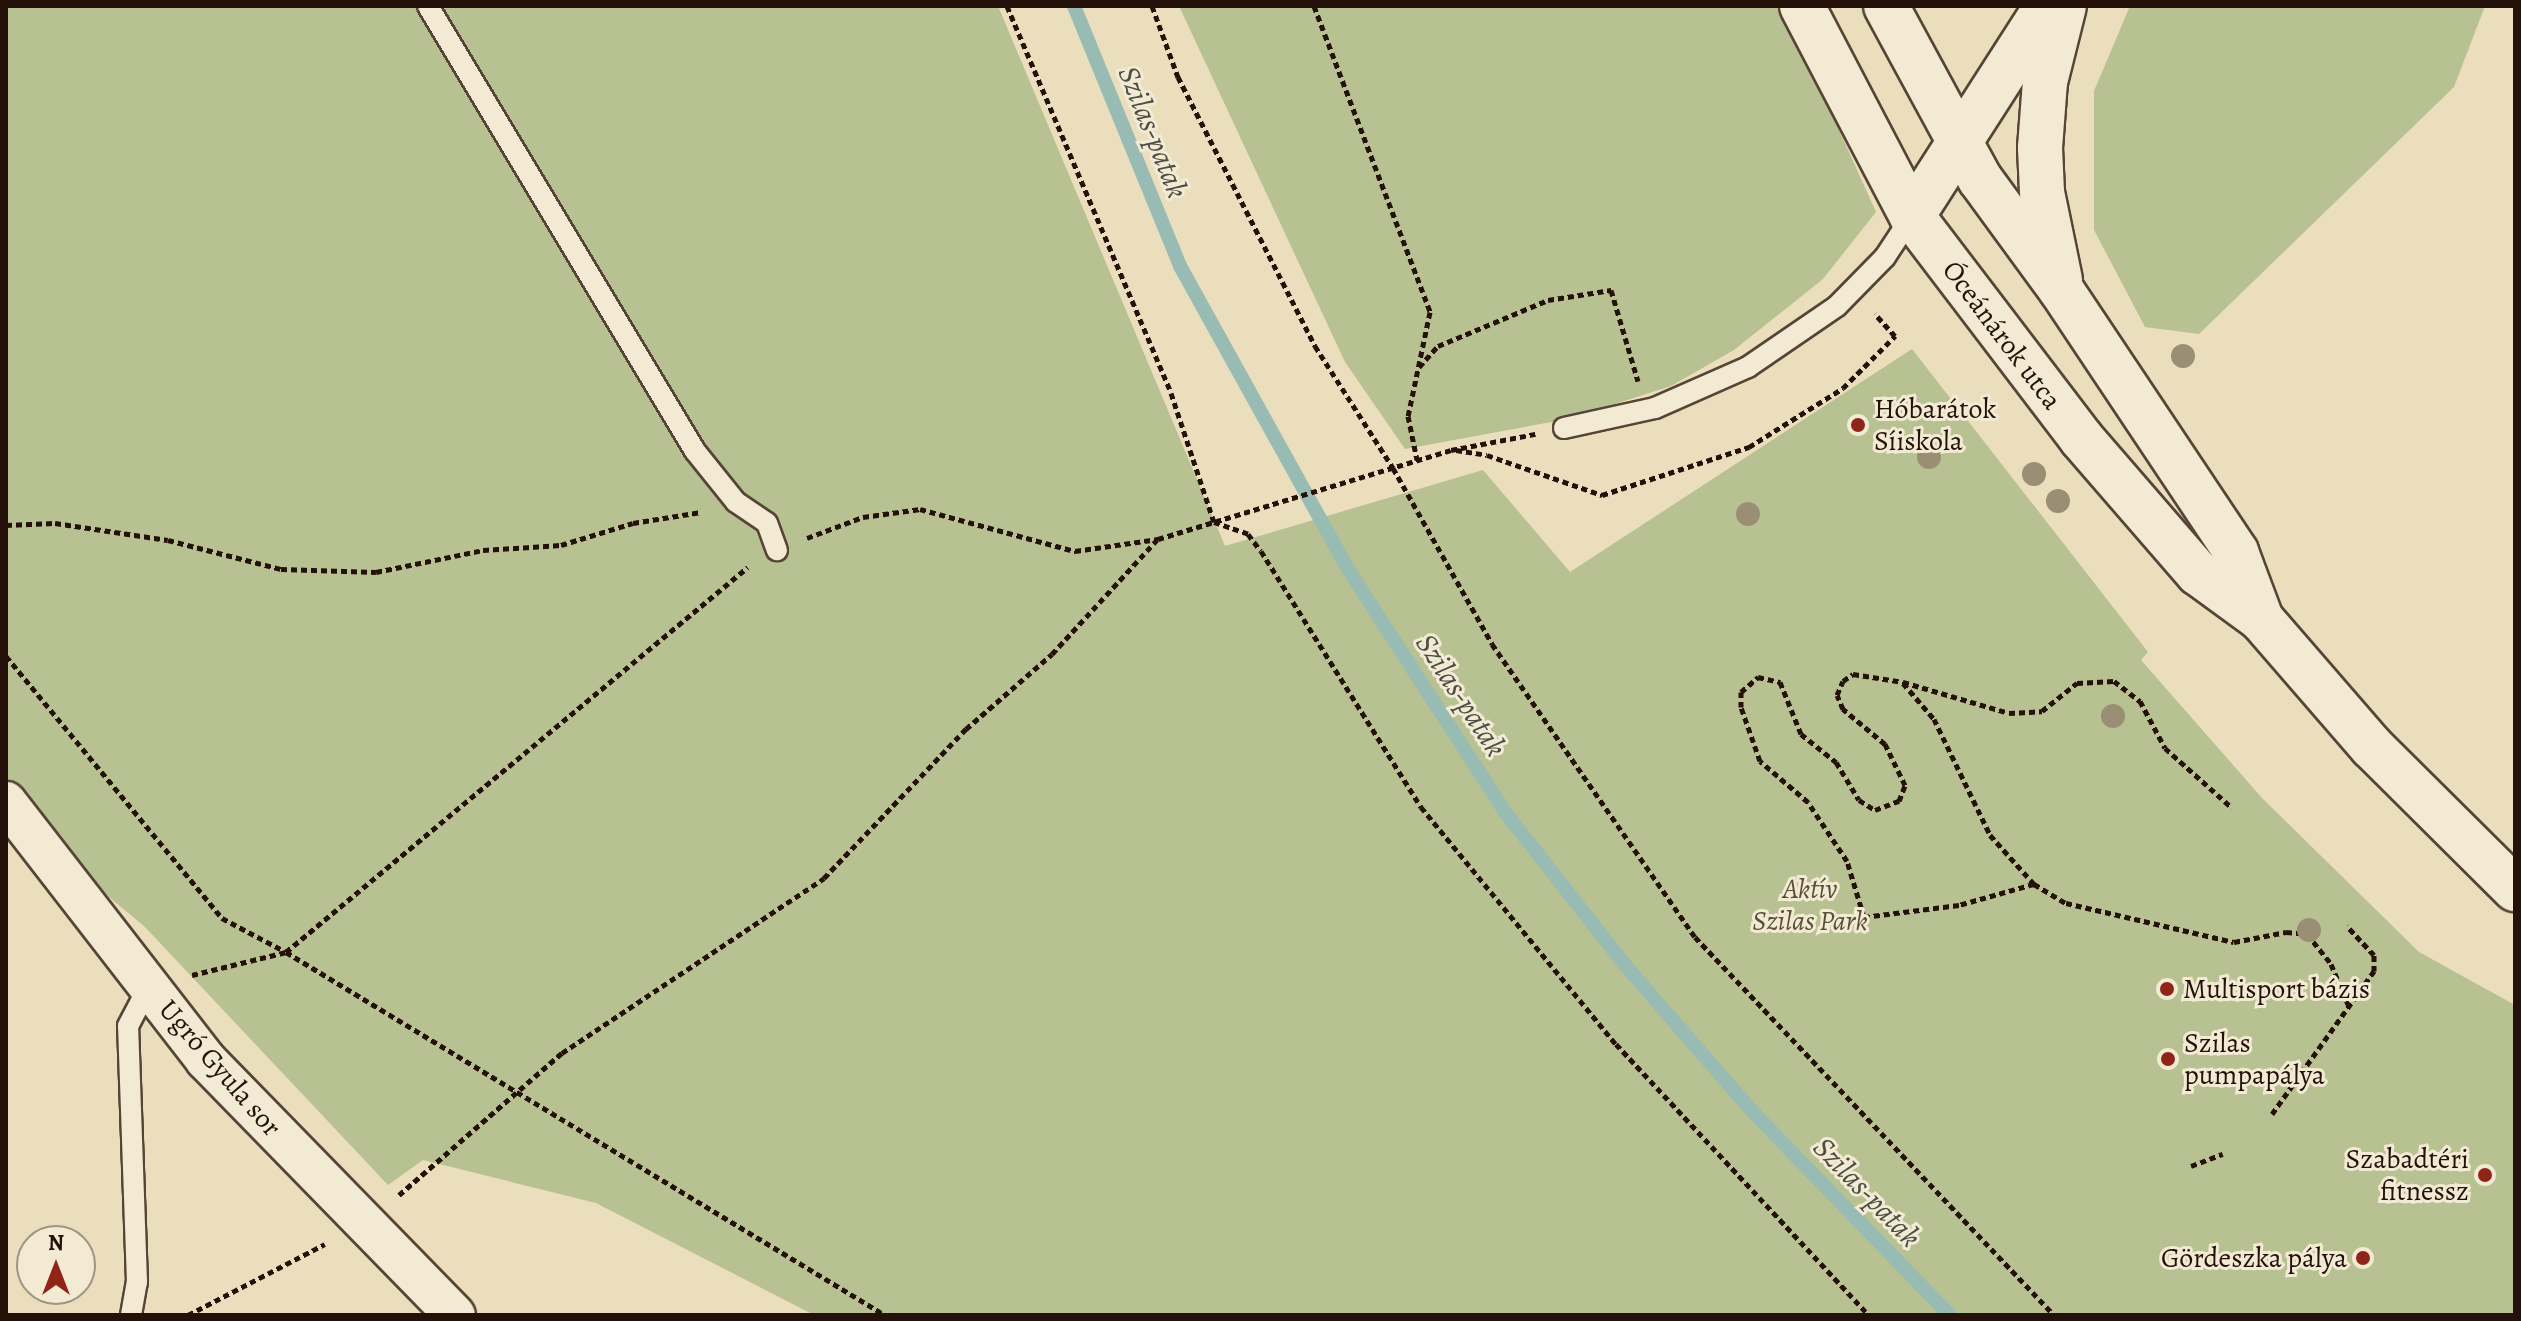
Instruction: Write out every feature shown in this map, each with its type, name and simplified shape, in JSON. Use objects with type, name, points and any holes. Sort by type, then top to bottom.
[{"type":"street","name":"Óceánárok utca","points":[[1802,6],[1875,153],[1912,216],[2081,438],[2188,562],[2261,619],[2372,747],[2515,889]]},
{"type":"street","name":"Óceánárok utca","points":[[1886,6],[1959,143],[2236,552],[2261,619]]},
{"type":"street","points":[[1912,216],[2047,6]]},
{"type":"street","points":[[2062,291],[2042,192],[2040,148],[2045,82],[2064,6]]},
{"type":"street","points":[[1875,153],[1916,160],[1959,143]]},
{"type":"street","name":"Ugró Gyula sor","points":[[6,802],[206,1060],[455,1315]]},
{"type":"lane","points":[[428,6],[695,451],[736,502],[767,523],[777,550]]},
{"type":"lane","points":[[1564,428],[1647,410],[1748,367],[1837,306],[1885,257],[1912,216]]},
{"type":"lane","points":[[131,1315],[137,1282],[128,1026],[149,986]]},
{"type":"path","points":[[1007,6],[1171,393],[1214,522]]},
{"type":"path","points":[[1152,6],[1178,77],[1315,346],[1393,468],[1492,644],[1695,937],[2054,1315]]},
{"type":"path","points":[[1314,6],[1430,312],[1408,416],[1417,460]]},
{"type":"path","points":[[1419,367],[1438,346],[1548,300],[1611,290],[1647,410]]},
{"type":"path","points":[[149,986],[286,952],[749,566],[777,550],[863,517],[920,509],[1075,551],[1158,539],[1417,460],[1564,428]]},
{"type":"path","points":[[6,525],[55,523],[168,540],[281,569],[376,572],[483,550],[561,545],[736,502]]},
{"type":"path","points":[[1214,522],[1248,534],[1421,807],[1606,1033],[1869,1315]]},
{"type":"path","points":[[188,1315],[364,1224],[562,1053],[824,878],[966,729],[1052,654],[1158,539]]},
{"type":"path","points":[[6,656],[222,918],[286,952],[885,1315]]},
{"type":"path","points":[[2034,884],[1959,905],[1864,917],[1847,861],[1808,802],[1760,761],[1741,707],[1741,692],[1749,681],[1770,677],[1780,682],[1801,734],[1847,774],[1859,800],[1875,810],[1899,801],[1905,785],[1885,744],[1843,709],[1837,695],[1843,681],[1853,674],[1903,682],[2009,713],[2042,711],[2077,683],[2114,681],[2140,701],[2165,748],[2232,808]]},
{"type":"path","points":[[1903,682],[1934,719],[1990,835],[2034,884],[2066,903],[2234,942],[2286,932],[2307,934],[2331,964],[2350,1009]]},
{"type":"path","points":[[2272,1114],[2339,1026],[2374,971],[2374,955],[2347,926]]},
{"type":"path","points":[[2191,1166],[2223,1154]]},
{"type":"green space","name":"Aktív Szilas Park","points":[[6,6],[998,6],[1225,546],[1483,470],[1570,572],[1912,349],[2148,652],[2141,660],[2262,798],[2419,952],[2515,1005],[2515,1315],[814,1315],[596,1203],[423,1160],[388,1185],[144,926],[6,812]]},
{"type":"green space","points":[[1179,6],[1783,6],[1876,212],[1823,279],[1734,350],[1671,386],[1568,419],[1405,449],[1345,362]]},
{"type":"green space","points":[[2130,6],[2485,6],[2454,87],[2199,334],[2145,327],[2094,230],[2094,91]]},
{"type":"waterway","name":"Szilas-patak","points":[[1074,6],[1180,266],[1346,566],[1505,812],[1625,965],[1752,1111],[1950,1315]]},
{"type":"place","name":"Hóbarátok Síiskola","points":[[1858,425]]},
{"type":"place","name":"Multisport bázis","points":[[2167,989]]},
{"type":"place","name":"Szilas pumpapálya","points":[[2168,1059]]},
{"type":"place","name":"Szabadtéri fitnessz","points":[[2485,1175]]},
{"type":"place","name":"Gördeszka pálya","points":[[2363,1258]]}]
